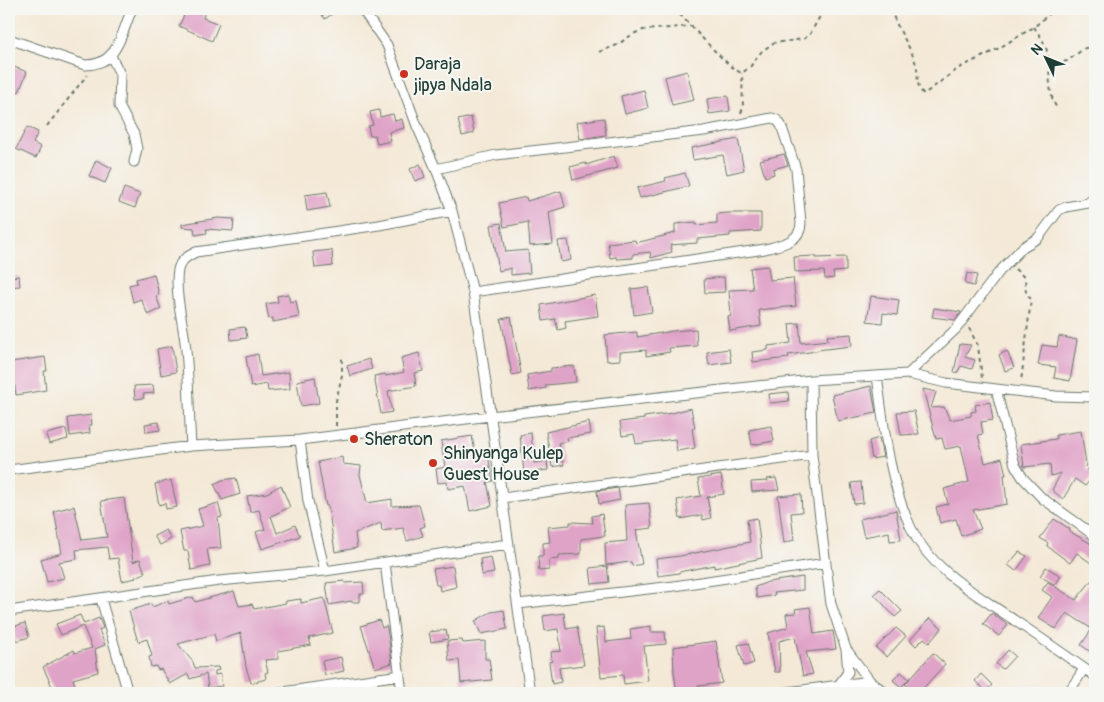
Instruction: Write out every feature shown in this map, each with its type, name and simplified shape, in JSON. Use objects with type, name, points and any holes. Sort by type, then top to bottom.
[{"type":"street","points":[[9,39],[85,65],[95,65],[107,60],[111,56],[132,9]]},
{"type":"street","points":[[362,9],[388,45],[417,126],[452,211],[473,292],[530,693]]},
{"type":"street","points":[[111,56],[120,74],[119,106],[134,134],[137,149],[134,162]]},
{"type":"street","points":[[436,169],[496,155],[618,142],[738,126],[772,118],[778,120],[781,125],[796,169],[801,228],[799,234],[793,240],[766,249],[473,292]]},
{"type":"street","points":[[908,374],[965,319],[986,287],[1023,247],[1039,237],[1061,208],[1088,203],[1095,197]]},
{"type":"street","points":[[191,446],[186,349],[178,286],[178,270],[187,256],[196,252],[379,225],[452,211]]},
{"type":"street","points":[[9,470],[191,446],[300,440],[490,416],[812,380],[908,374],[946,383],[1056,396],[1095,397]]},
{"type":"street","points":[[876,376],[892,471],[899,496],[911,530],[928,555],[955,579],[1095,676]]},
{"type":"street","points":[[812,380],[812,455],[832,604],[846,649],[848,672],[838,686]]},
{"type":"street","points":[[996,389],[1018,472],[1042,498],[1095,536]]},
{"type":"street","points":[[300,440],[308,501],[325,571]]},
{"type":"street","points":[[502,498],[812,455]]},
{"type":"street","points":[[9,611],[219,581],[385,563],[508,544]]},
{"type":"street","points":[[385,563],[402,693]]},
{"type":"street","points":[[518,604],[674,586],[826,563]]},
{"type":"street","points":[[101,599],[128,693]]},
{"type":"street","points":[[846,649],[870,681],[886,693]]},
{"type":"street","points":[[1068,693],[1084,668]]},
{"type":"street","points":[[276,693],[400,675]]},
{"type":"street","points":[[780,693],[870,681]]},
{"type":"path","points":[[674,9],[693,26],[724,61],[736,72],[742,73],[772,43],[804,39],[810,34],[824,9]]},
{"type":"path","points":[[891,9],[892,15],[914,58],[919,88],[924,94],[959,68],[1034,26],[1055,9]]},
{"type":"path","points":[[599,52],[618,45],[636,32],[643,30],[693,26]]},
{"type":"path","points":[[1034,26],[1046,48],[1053,99],[1057,108]]},
{"type":"path","points":[[1048,65],[1067,61],[1085,48],[1095,47]]},
{"type":"path","points":[[47,126],[95,65]]},
{"type":"path","points":[[738,126],[743,108],[742,73]]},
{"type":"path","points":[[1008,263],[1025,278],[1026,293],[1031,299],[1020,392]]},
{"type":"path","points":[[965,319],[978,346],[983,387]]},
{"type":"path","points":[[336,436],[336,400],[342,375],[342,358]]},
{"type":"building","points":[[187,9],[206,9],[203,18],[219,24],[212,41],[179,26]]},
{"type":"building","points":[[318,9],[339,9],[325,19]]},
{"type":"building","points":[[9,65],[27,72],[19,92],[9,88]]},
{"type":"building","points":[[687,71],[694,100],[672,105],[665,77]]},
{"type":"building","points":[[644,90],[648,108],[625,114],[621,96]]},
{"type":"building","points":[[728,96],[730,111],[709,114],[707,99]]},
{"type":"building","points":[[379,110],[380,117],[393,114],[395,121],[402,119],[404,128],[389,132],[391,141],[377,144],[375,135],[370,136],[368,126],[373,125],[370,112]]},
{"type":"building","points":[[471,117],[474,133],[462,136],[458,120]]},
{"type":"building","points":[[604,118],[606,135],[580,139],[577,122]]},
{"type":"building","points":[[27,127],[38,132],[33,143],[41,147],[36,158],[16,149]]},
{"type":"building","points":[[738,139],[744,170],[727,174],[723,155],[693,160],[691,148]]},
{"type":"building","points":[[784,154],[788,165],[773,169],[774,174],[765,177],[760,160]]},
{"type":"building","points":[[614,156],[618,168],[573,180],[570,167],[586,163],[586,165]]},
{"type":"building","points":[[96,160],[112,168],[105,183],[89,176]]},
{"type":"building","points":[[420,164],[425,177],[415,181],[410,169]]},
{"type":"building","points":[[685,173],[689,186],[640,198],[637,188],[666,181],[665,178]]},
{"type":"building","points":[[124,188],[140,194],[135,208],[119,202]]},
{"type":"building","points":[[561,191],[565,207],[549,212],[553,244],[530,246],[528,222],[504,227],[499,203],[526,197],[527,201]]},
{"type":"building","points":[[327,192],[330,207],[307,211],[305,195]]},
{"type":"building","points":[[761,213],[761,231],[730,233],[730,236],[697,239],[697,243],[670,245],[672,252],[651,258],[650,252],[633,254],[633,258],[610,258],[608,243],[635,240],[636,243],[675,233],[675,224],[717,223],[717,214]]},
{"type":"building","points":[[218,218],[234,219],[233,231],[206,229],[207,233],[195,235],[194,228],[182,227],[182,224]]},
{"type":"building","points":[[501,223],[506,252],[528,250],[530,273],[511,275],[511,268],[499,271],[491,225]]},
{"type":"building","points":[[568,240],[571,260],[561,262],[558,241]]},
{"type":"building","points":[[332,250],[333,266],[315,268],[313,252]]},
{"type":"building","points":[[816,256],[816,258],[846,257],[846,271],[833,272],[834,278],[825,279],[824,271],[795,272],[794,257]]},
{"type":"building","points":[[768,266],[770,280],[793,278],[796,306],[759,310],[761,326],[730,331],[728,317],[731,316],[729,290],[753,289],[750,268]]},
{"type":"building","points":[[967,273],[977,275],[974,286],[965,284]]},
{"type":"building","points":[[154,274],[159,295],[156,296],[161,309],[148,315],[141,299],[133,302],[129,285],[137,283],[136,279]]},
{"type":"building","points":[[19,276],[20,286],[9,287],[9,277]]},
{"type":"building","points":[[724,277],[725,292],[705,293],[704,279]]},
{"type":"building","points":[[648,287],[652,312],[634,315],[631,289]]},
{"type":"building","points":[[288,294],[290,302],[296,301],[299,317],[273,322],[273,318],[269,319],[266,304],[278,302],[277,296]]},
{"type":"building","points":[[595,295],[598,316],[565,321],[566,328],[558,330],[555,319],[543,321],[541,305]]},
{"type":"building","points":[[871,296],[899,300],[897,315],[883,313],[882,323],[867,321]]},
{"type":"building","points":[[934,308],[961,312],[955,320],[932,317]]},
{"type":"building","points":[[511,317],[521,373],[512,375],[501,319]]},
{"type":"building","points":[[799,323],[801,343],[828,340],[827,336],[851,334],[852,346],[788,355],[789,358],[753,362],[752,352],[768,350],[768,346],[791,343],[789,324]]},
{"type":"building","points":[[245,327],[247,338],[231,340],[230,329]]},
{"type":"building","points":[[696,329],[697,346],[669,348],[670,352],[646,356],[646,350],[620,352],[620,360],[607,361],[605,335],[637,332],[637,337]]},
{"type":"building","points":[[1059,336],[1077,340],[1070,381],[1054,378],[1056,367],[1038,365],[1042,345],[1057,347]]},
{"type":"building","points":[[960,344],[971,345],[965,357],[975,360],[972,369],[961,366],[957,373],[954,372]]},
{"type":"building","points":[[172,346],[176,372],[161,375],[157,349]]},
{"type":"building","points":[[729,349],[731,362],[709,365],[707,352]]},
{"type":"building","points":[[1007,351],[1014,368],[1005,371],[999,355]]},
{"type":"building","points":[[419,353],[423,371],[414,373],[416,386],[388,391],[392,412],[381,414],[374,376],[385,374],[386,376],[404,372],[401,358]]},
{"type":"building","points":[[258,354],[261,376],[289,372],[290,389],[268,391],[267,384],[251,387],[246,357]]},
{"type":"building","points":[[45,357],[47,371],[44,371],[46,390],[16,395],[11,362]]},
{"type":"building","points":[[369,359],[372,369],[350,376],[347,366]]},
{"type":"building","points":[[574,366],[576,382],[546,385],[546,388],[529,391],[527,375],[551,371],[551,368]]},
{"type":"building","points":[[315,377],[319,403],[301,406],[297,381]]},
{"type":"building","points":[[153,385],[154,393],[143,394],[144,398],[135,399],[134,386]]},
{"type":"building","points":[[871,386],[876,413],[838,421],[832,395]]},
{"type":"building","points":[[923,389],[936,392],[931,408],[944,407],[950,420],[971,416],[971,412],[976,411],[975,405],[990,402],[993,420],[981,422],[983,434],[978,435],[985,463],[1002,458],[1006,475],[1004,475],[1007,504],[973,510],[981,529],[961,536],[956,519],[940,523],[936,507],[948,504],[944,489],[969,482],[961,446],[945,449],[942,438],[936,439]]},
{"type":"building","points":[[788,392],[789,401],[770,403],[769,394]]},
{"type":"building","points":[[691,408],[695,428],[692,428],[695,448],[677,451],[675,439],[636,444],[634,434],[622,436],[620,422],[644,419],[644,417]]},
{"type":"building","points":[[914,411],[919,434],[901,435],[897,412]]},
{"type":"building","points":[[91,415],[92,425],[89,425],[90,433],[70,436],[68,418]]},
{"type":"building","points":[[159,422],[160,430],[146,432],[145,424]]},
{"type":"building","points":[[589,422],[591,434],[567,438],[568,441],[558,443],[564,465],[552,467],[546,432]]},
{"type":"building","points":[[771,426],[774,441],[752,445],[749,430]]},
{"type":"building","points":[[66,429],[68,439],[49,444],[46,434]]},
{"type":"building","points":[[1081,431],[1087,470],[1092,471],[1091,479],[1085,486],[1075,479],[1063,499],[1052,490],[1061,473],[1051,476],[1050,464],[1024,467],[1021,444],[1056,439],[1056,435]]},
{"type":"building","points":[[531,433],[534,463],[547,461],[548,470],[524,473],[520,435]]},
{"type":"building","points":[[472,436],[476,457],[488,455],[493,481],[487,482],[492,506],[470,511],[465,486],[448,489],[447,482],[438,483],[436,469],[445,467],[441,441]]},
{"type":"building","points":[[879,438],[883,457],[872,459],[869,441]]},
{"type":"building","points":[[342,457],[343,464],[361,466],[360,475],[367,503],[392,499],[392,506],[419,505],[425,526],[420,528],[423,536],[407,541],[403,528],[382,531],[381,523],[355,533],[357,548],[335,552],[328,506],[326,506],[318,462]]},
{"type":"building","points":[[721,475],[724,494],[707,497],[711,518],[703,520],[702,515],[680,519],[677,500],[701,496],[698,479]]},
{"type":"building","points":[[236,478],[240,494],[222,500],[214,484],[222,480]]},
{"type":"building","points":[[776,478],[779,490],[752,492],[751,482],[768,481],[767,479]]},
{"type":"building","points":[[171,480],[177,507],[166,509],[165,503],[159,505],[155,484]]},
{"type":"building","points":[[861,482],[863,503],[854,504],[851,483]]},
{"type":"building","points":[[281,485],[290,507],[271,516],[277,533],[295,525],[300,536],[262,549],[256,532],[265,529],[259,510],[250,512],[247,496],[267,493]]},
{"type":"building","points":[[618,488],[620,500],[599,504],[597,491]]},
{"type":"building","points":[[801,494],[802,512],[791,513],[794,540],[784,543],[778,496]]},
{"type":"building","points":[[124,498],[133,562],[140,559],[145,573],[136,578],[122,581],[118,558],[109,559],[107,547],[76,550],[77,559],[59,562],[64,578],[47,582],[41,559],[62,553],[54,511],[74,506],[82,540],[107,537],[101,501]]},
{"type":"building","points":[[218,503],[222,517],[218,518],[221,548],[207,549],[210,566],[191,570],[188,551],[184,551],[180,531],[203,526],[198,509]]},
{"type":"building","points":[[649,503],[652,528],[636,530],[642,564],[632,566],[631,562],[606,565],[605,543],[627,541],[625,505]]},
{"type":"building","points":[[896,510],[901,540],[890,541],[889,532],[864,537],[860,519]]},
{"type":"building","points":[[602,514],[605,536],[581,539],[581,554],[559,555],[559,559],[549,560],[549,570],[539,571],[538,556],[543,556],[543,543],[550,542],[548,527],[570,525],[570,522],[593,523],[592,516]]},
{"type":"building","points":[[757,518],[762,558],[714,568],[714,565],[658,576],[656,559],[750,542],[747,520]]},
{"type":"building","points":[[1054,519],[1070,529],[1069,531],[1095,546],[1095,566],[1077,553],[1070,563],[1047,546],[1048,543],[1040,538]]},
{"type":"building","points":[[166,530],[171,539],[160,545],[154,536]]},
{"type":"building","points":[[1019,552],[1027,556],[1016,571],[1008,565]]},
{"type":"building","points":[[491,557],[494,573],[482,575],[480,559]]},
{"type":"building","points":[[453,566],[456,587],[440,591],[439,585],[436,585],[433,569]]},
{"type":"building","points":[[607,566],[609,582],[592,584],[590,568]]},
{"type":"building","points":[[1046,567],[1061,576],[1055,585],[1040,576]]},
{"type":"building","points":[[1095,576],[1095,655],[1081,645],[1092,629],[1067,613],[1056,629],[1038,618],[1052,597],[1042,590],[1048,582],[1076,600]]},
{"type":"building","points":[[803,577],[803,590],[774,593],[775,595],[757,598],[755,587],[768,582]]},
{"type":"building","points":[[344,581],[345,583],[363,582],[364,594],[360,594],[360,602],[351,601],[329,605],[326,583]]},
{"type":"building","points":[[880,589],[902,611],[895,617],[874,594]]},
{"type":"building","points":[[234,591],[239,606],[252,604],[254,609],[286,603],[286,601],[301,599],[301,603],[324,598],[333,633],[309,638],[311,645],[278,651],[278,659],[265,660],[268,672],[265,673],[266,679],[251,683],[246,667],[241,633],[216,641],[214,634],[178,644],[193,662],[195,668],[218,667],[219,670],[215,671],[215,675],[220,674],[222,686],[208,688],[206,674],[190,679],[188,674],[170,684],[161,669],[158,670],[156,666],[151,667],[149,657],[152,656],[147,639],[138,642],[129,611],[151,604],[152,607],[168,601],[169,604],[193,597],[195,602]]},
{"type":"building","points":[[810,607],[814,634],[833,631],[836,649],[806,652],[813,674],[803,676],[795,637],[779,641],[780,672],[775,672],[768,633],[788,627],[786,614],[796,613],[795,609]]},
{"type":"building","points":[[504,610],[507,629],[481,634],[475,621],[491,612]]},
{"type":"building","points":[[564,613],[566,629],[577,627],[584,665],[559,668],[561,682],[552,684],[549,662],[552,661],[551,652],[561,651],[558,629],[545,631],[543,616]]},
{"type":"building","points":[[992,613],[1008,625],[999,636],[983,624]]},
{"type":"building","points":[[80,615],[84,624],[99,618],[103,628],[99,630],[105,645],[95,649],[98,672],[73,679],[78,693],[55,693],[43,667],[74,650],[75,653],[92,648],[83,626],[61,635],[56,624]]},
{"type":"building","points":[[930,618],[942,628],[929,643],[924,638],[916,646],[910,640]]},
{"type":"building","points":[[379,620],[382,628],[386,626],[387,628],[392,663],[375,668],[361,626]]},
{"type":"building","points":[[25,623],[29,637],[16,641],[12,627]]},
{"type":"building","points":[[651,626],[651,632],[665,632],[666,644],[644,646],[648,681],[624,684],[623,675],[601,677],[596,628],[604,627],[606,642],[631,639],[630,629]]},
{"type":"building","points":[[896,628],[906,636],[887,657],[876,648]]},
{"type":"building","points":[[446,630],[448,639],[431,642],[429,632]]},
{"type":"building","points":[[462,640],[463,643],[485,641],[485,659],[489,659],[492,680],[461,683],[459,660],[449,661],[447,641]]},
{"type":"building","points":[[716,641],[722,683],[698,686],[699,689],[677,693],[673,647]]},
{"type":"building","points":[[748,643],[754,663],[744,666],[738,645]]},
{"type":"building","points":[[1008,650],[1015,656],[1003,669],[996,664]]},
{"type":"building","points":[[933,653],[945,664],[919,693],[916,693],[905,684]]},
{"type":"building","points":[[341,657],[344,671],[325,675],[322,661]]},
{"type":"building","points":[[901,672],[909,679],[901,687],[893,680]]},
{"type":"building","points":[[981,674],[992,685],[986,691],[975,681]]},
{"type":"place","name":"Daraja jipya Ndala","points":[[404,74]]},
{"type":"place","name":"Sheraton","points":[[354,439]]},
{"type":"place","name":"Shinyanga Kulep Guest House","points":[[433,463]]}]
